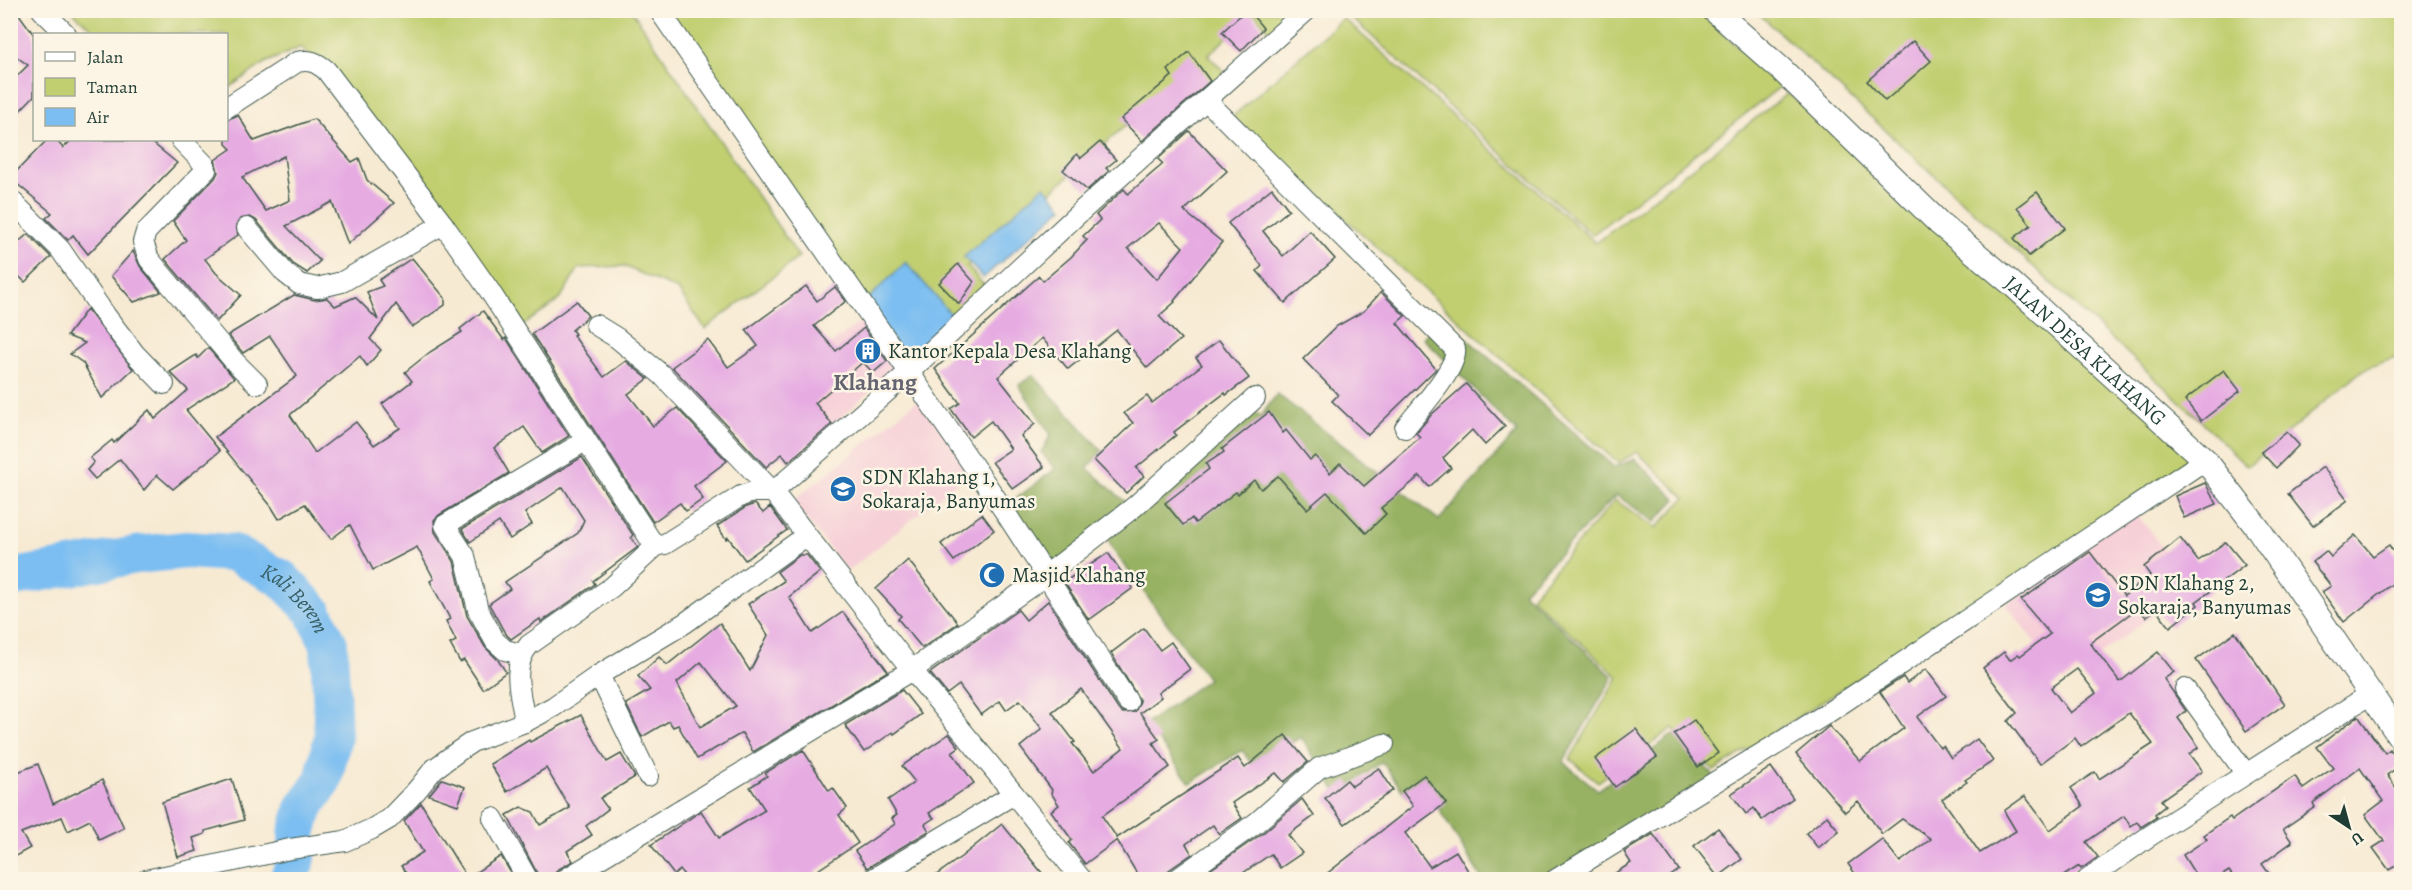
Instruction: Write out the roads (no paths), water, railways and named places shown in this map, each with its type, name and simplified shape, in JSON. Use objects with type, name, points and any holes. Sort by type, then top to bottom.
[{"type":"street","points":[[42,10],[65,33]]},
{"type":"street","points":[[658,10],[1003,509],[1128,702]]},
{"type":"street","points":[[525,722],[517,671],[521,654],[530,645],[612,587],[657,545],[665,544],[741,495],[753,492],[773,492],[909,372],[1078,214],[1307,10]]},
{"type":"street","name":"JALAN DESA KLAHANG","points":[[1714,10],[1782,70],[1939,224],[2011,284],[2205,460],[2259,530],[2369,695],[2402,740]]},
{"type":"street","points":[[228,107],[297,62],[306,60],[317,63],[326,70],[443,224],[530,350],[585,441],[650,539],[657,545]]},
{"type":"street","points":[[1207,101],[1455,349],[1456,354],[1451,369],[1406,428]]},
{"type":"street","points":[[182,141],[204,164],[206,170],[146,232],[143,242],[149,259],[234,361],[257,384]]},
{"type":"street","points":[[10,199],[60,249],[135,354],[164,384]]},
{"type":"street","points":[[247,228],[285,273],[299,284],[316,288],[342,282],[443,224]]},
{"type":"street","points":[[596,325],[617,338],[662,375],[773,492],[893,642],[912,670],[1082,879]]},
{"type":"street","points":[[564,879],[912,670],[1046,576],[1168,478],[1255,398]]},
{"type":"street","points":[[521,654],[505,650],[495,641],[478,610],[465,556],[445,525],[585,441]]},
{"type":"street","points":[[1555,879],[1826,714],[2205,460]]},
{"type":"street","points":[[147,879],[297,848],[345,841],[372,829],[389,819],[416,792],[434,769],[472,742],[525,722],[553,707],[599,675],[685,623],[806,536]]},
{"type":"street","points":[[599,675],[648,776]]},
{"type":"street","points":[[2185,689],[2246,774]]},
{"type":"street","points":[[2087,879],[2369,695]]},
{"type":"street","points":[[1176,879],[1256,823],[1319,768],[1384,744]]},
{"type":"street","points":[[871,879],[1014,794]]},
{"type":"street","points":[[493,818],[528,879]]},
{"type":"water","points":[[1044,186],[1063,207],[983,278],[964,257]]},
{"type":"water","points":[[906,262],[954,318],[909,361],[864,303]]},
{"type":"waterway","name":"Kali Berem","points":[[10,578],[136,555],[187,550],[233,553],[281,578],[313,611],[329,644],[333,736],[323,781],[304,808],[297,834],[297,858],[288,880]]},
{"type":"place","name":"Kantor Kepala Desa Klahang","points":[[868,351]]},
{"type":"place","name":"SDN Klahang 1, Sokaraja, Banyumas","points":[[843,489]]},
{"type":"place","name":"Masjid Klahang","points":[[992,575]]},
{"type":"place","name":"SDN Klahang 2, Sokaraja, Banyumas","points":[[2098,595]]},
{"type":"district","name":"Klahang","points":[[875,382]]}]
